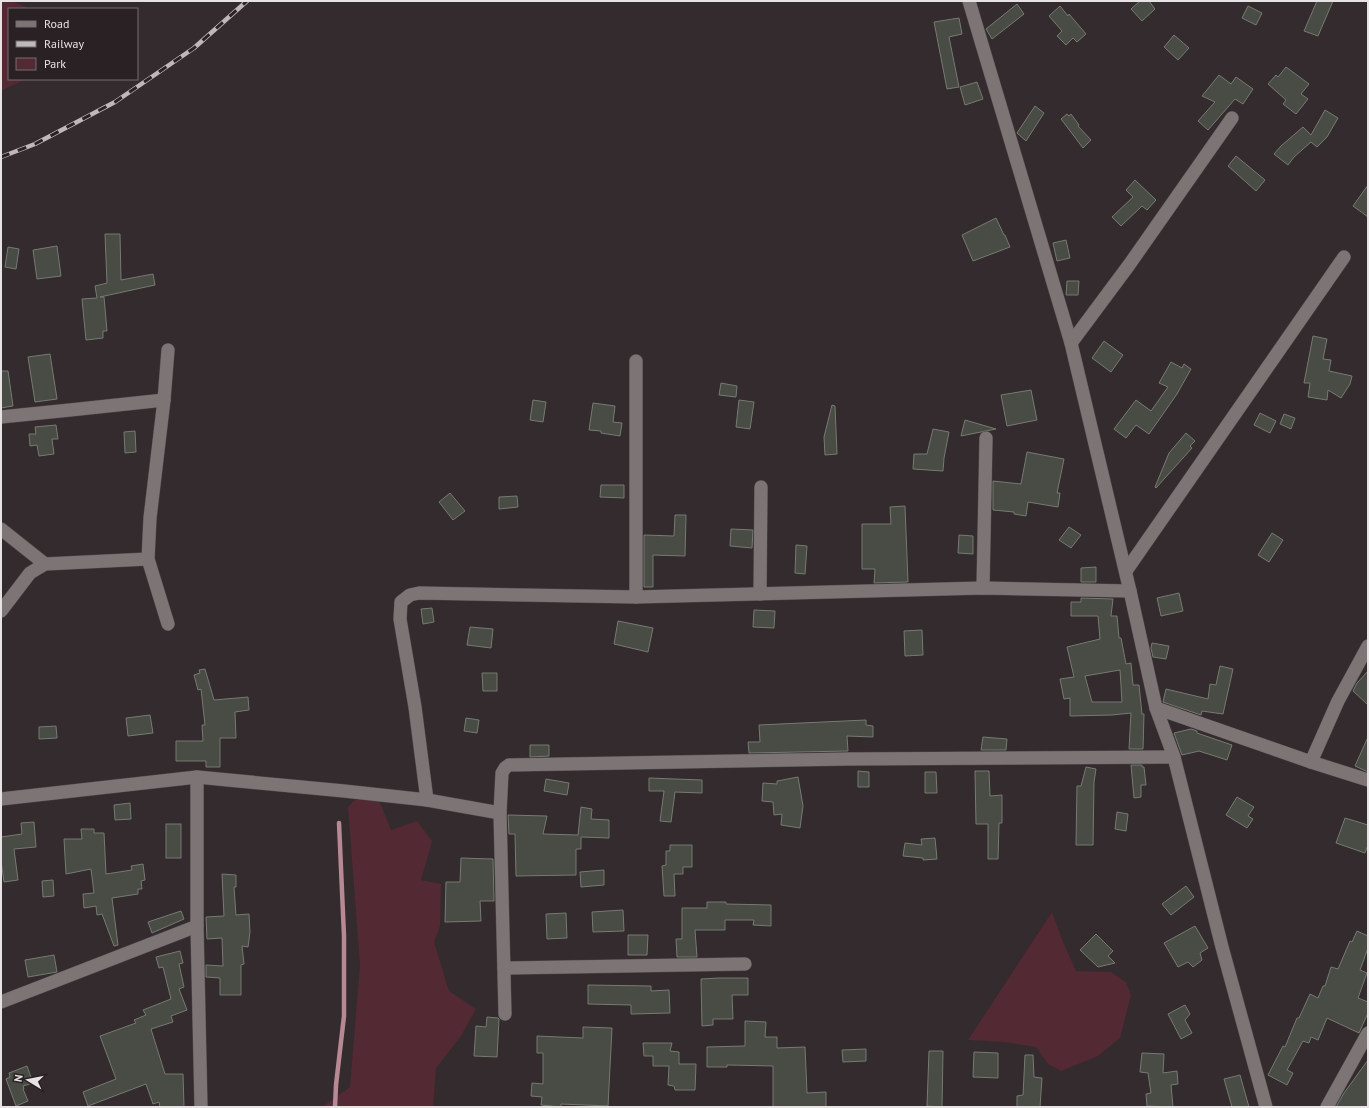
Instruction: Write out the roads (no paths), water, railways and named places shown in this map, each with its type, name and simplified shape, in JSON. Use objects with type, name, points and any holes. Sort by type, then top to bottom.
[{"type":"street","points":[[969,1],[1071,343],[1126,571],[1156,708],[1174,757],[1222,947],[1266,1107]]},
{"type":"street","points":[[1071,343],[1129,265],[1232,118]]},
{"type":"street","points":[[1126,571],[1344,257]]},
{"type":"street","points":[[168,350],[164,400],[150,518],[148,559],[168,624]]},
{"type":"street","points":[[636,361],[636,597]]},
{"type":"street","points":[[1,417],[164,400]]},
{"type":"street","points":[[983,588],[986,438]]},
{"type":"street","points":[[760,487],[760,594]]},
{"type":"street","points":[[1,529],[45,564]]},
{"type":"street","points":[[1,611],[30,573],[45,564],[148,559]]},
{"type":"street","points":[[427,800],[415,707],[400,619],[402,602],[410,595],[419,593],[636,597],[983,588],[1130,591]]},
{"type":"street","points":[[1311,762],[1338,701],[1368,646]]},
{"type":"street","points":[[1156,708],[1311,762],[1368,780]]},
{"type":"street","points":[[505,1014],[500,813],[502,773],[509,765],[848,759],[1174,757]]},
{"type":"street","points":[[197,777],[197,926],[201,1107]]},
{"type":"street","points":[[1,799],[197,777],[344,790],[427,800],[500,813]]},
{"type":"street","points":[[1,1002],[197,926]]},
{"type":"street","points":[[504,968],[745,964]]},
{"type":"street","points":[[1327,1107],[1368,1033]]},
{"type":"waterway","points":[[335,1107],[344,1016],[344,936],[339,823]]},
{"type":"railway","points":[[1,157],[35,144],[115,102],[194,48],[247,1]]}]
